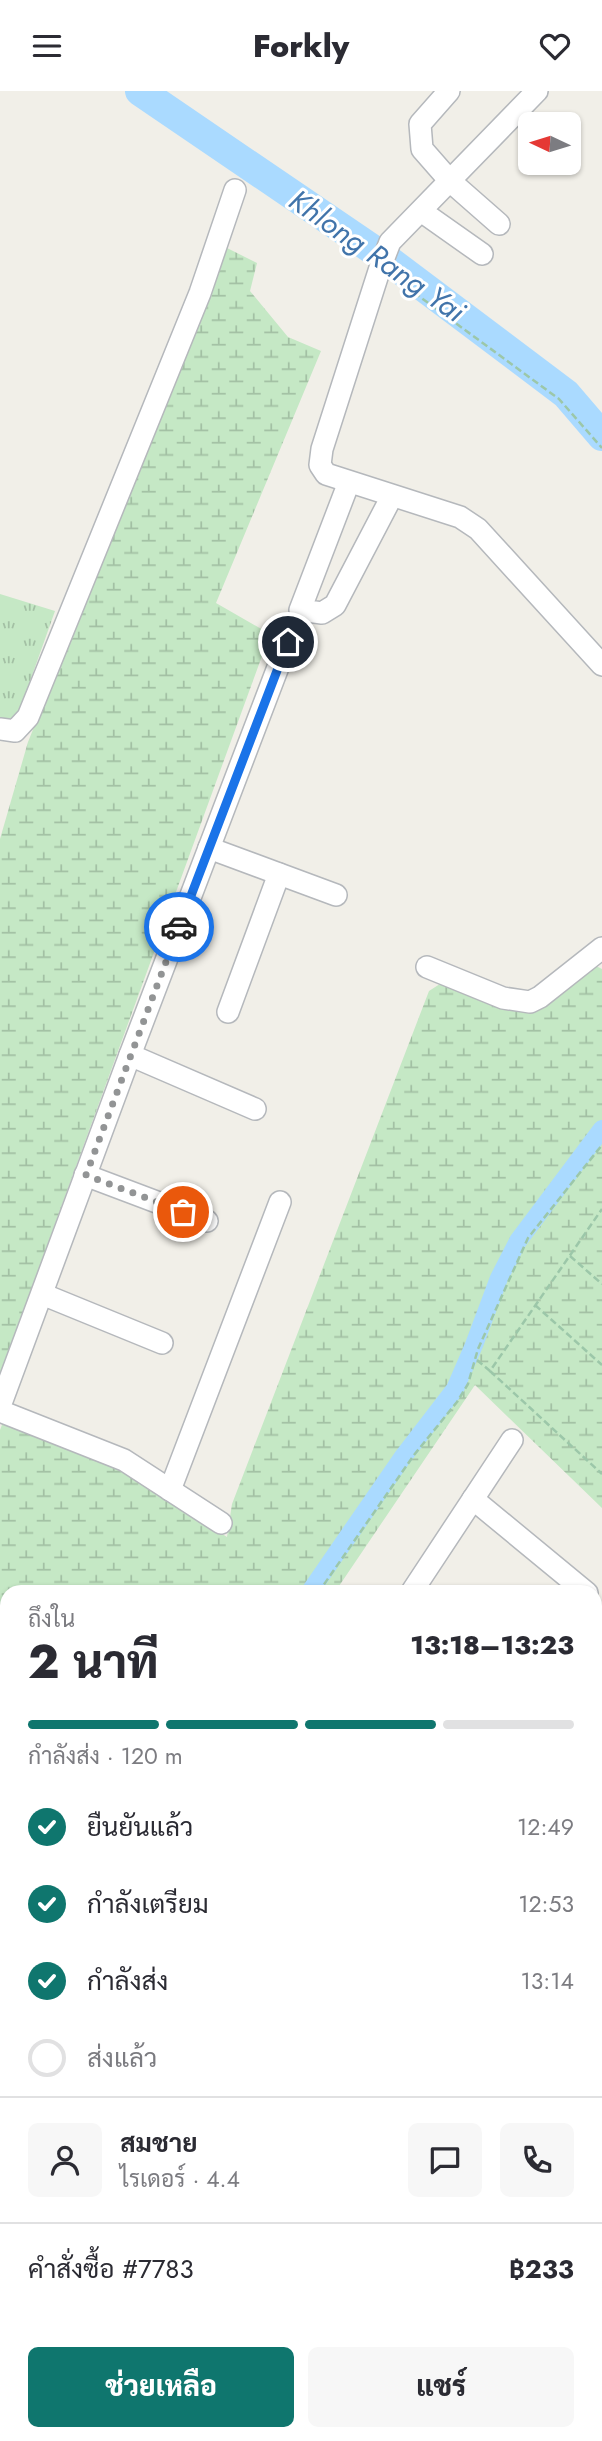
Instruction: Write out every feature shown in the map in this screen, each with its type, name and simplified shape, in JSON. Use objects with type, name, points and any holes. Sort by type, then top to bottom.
[{"type":"street","points":[[449,91],[420,124],[419,138],[422,149],[450,181],[499,224]]},
{"type":"street","points":[[537,91],[390,242],[322,449],[320,464],[326,474],[460,517],[478,529],[602,665]]},
{"type":"street","points":[[0,729],[15,731],[28,717],[200,293],[235,190]]},
{"type":"street","points":[[421,211],[482,254]]},
{"type":"street","points":[[349,482],[300,610],[323,613],[335,605],[392,496]]},
{"type":"street","points":[[221,1523],[124,1459],[0,1409],[130,1055],[288,642]]},
{"type":"street","points":[[209,848],[336,895]]},
{"type":"street","points":[[228,1012],[279,874]]},
{"type":"street","points":[[427,967],[503,998],[530,1002],[602,948]]},
{"type":"street","points":[[130,1055],[255,1109]]},
{"type":"street","points":[[86,1175],[207,1221]]},
{"type":"street","points":[[170,1490],[280,1202]]},
{"type":"street","points":[[42,1294],[162,1343]]},
{"type":"street","points":[[419,1585],[512,1440]]},
{"type":"street","points":[[474,1499],[577,1585]]},
{"type":"path","points":[[380,268],[559,399],[602,448]]},
{"type":"path","points":[[324,1585],[414,1455],[457,1402],[468,1384],[506,1282],[528,1238],[602,1145]]},
{"type":"path","points":[[490,1371],[602,1209]]},
{"type":"path","points":[[570,1255],[602,1284]]},
{"type":"path","points":[[535,1305],[602,1365]]},
{"type":"path","points":[[476,1358],[602,1475]]},
{"type":"green space","points":[[227,248],[257,263],[250,291],[288,337],[321,351],[216,603],[270,634],[0,1375],[0,839],[28,742]]},
{"type":"green space","points":[[0,594],[55,611],[18,715],[0,725]]},
{"type":"green space","points":[[594,965],[602,969],[602,1508],[475,1385],[340,1585],[0,1585],[0,1430],[3,1422],[116,1466],[227,1537],[232,1504],[429,991],[443,982],[501,1003]]},
{"type":"waterway","name":"Khlong Rang Yai","points":[[140,91],[388,260],[566,394],[602,436]]},
{"type":"waterway","points":[[315,1585],[402,1458],[455,1389],[499,1278],[518,1241],[602,1129]]},
{"type":"way so far","points":[[179,927],[86,1175],[183,1212]]},
{"type":"route","points":[[179,927],[288,642]]}]
